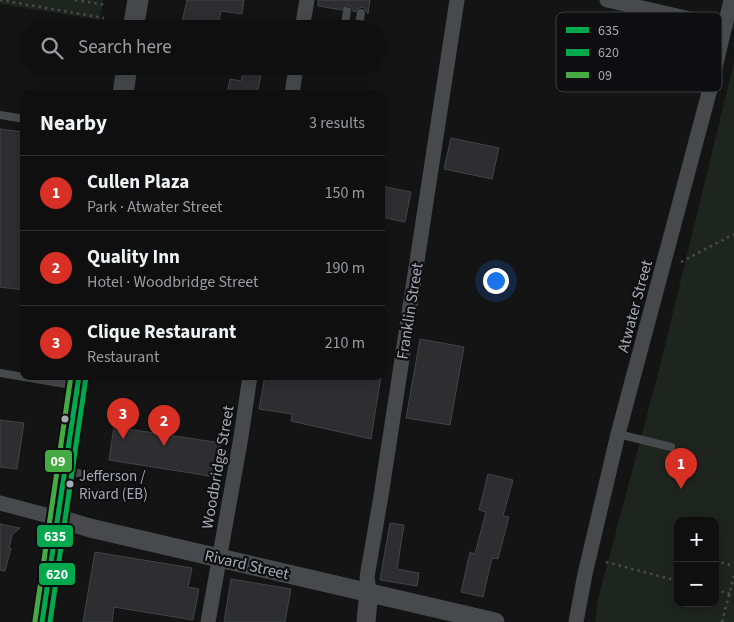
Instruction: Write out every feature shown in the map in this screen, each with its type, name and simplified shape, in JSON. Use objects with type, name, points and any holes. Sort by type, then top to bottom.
[{"type":"main road","points":[[135,20],[138,0]]},
{"type":"main road","points":[[124,90],[126,75]]},
{"type":"main road","points":[[42,622],[78,381]]},
{"type":"street","points":[[304,20],[307,0]]},
{"type":"street","name":"Franklin Street","points":[[366,622],[369,592],[367,577],[380,504],[457,0]]},
{"type":"street","points":[[607,0],[659,12]]},
{"type":"street","name":"Atwater Street","points":[[722,38],[731,0]]},
{"type":"street","points":[[293,90],[295,75]]},
{"type":"street","name":"Atwater Street","points":[[576,622],[585,574],[618,434],[708,92]]},
{"type":"street","name":"Woodbridge Street","points":[[208,622],[249,380]]},
{"type":"street","name":"Rivard Street","points":[[0,503],[90,528],[495,622]]},
{"type":"lane","points":[[345,20],[347,10]]},
{"type":"lane","points":[[360,20],[361,13]]},
{"type":"lane","points":[[0,115],[20,118]]},
{"type":"lane","points":[[0,372],[20,374]]},
{"type":"lane","points":[[618,434],[671,447]]},
{"type":"lane","points":[[64,470],[111,480]]},
{"type":"path","points":[[0,0],[104,18]]},
{"type":"path","points":[[76,0],[106,5]]},
{"type":"path","points":[[681,262],[734,234]]},
{"type":"path","points":[[606,562],[674,580]]},
{"type":"path","points":[[719,562],[734,566]]},
{"type":"path","points":[[722,622],[734,576]]},
{"type":"path","points":[[719,591],[734,595]]},
{"type":"shaded area","points":[[0,0],[103,0],[100,20],[0,4]]},
{"type":"shaded area","points":[[734,62],[734,622],[595,622],[598,599],[658,374]]},
{"type":"building","points":[[187,0],[244,0],[242,14],[221,11],[219,20],[182,20]]},
{"type":"building","points":[[318,0],[370,0],[368,14],[362,7],[357,9],[356,12],[347,5],[342,10],[318,6]]},
{"type":"building","points":[[242,75],[261,75],[258,90],[228,90],[230,79],[241,81]]},
{"type":"building","points":[[0,129],[20,132],[20,290],[0,287]]},
{"type":"building","points":[[451,138],[499,148],[492,179],[444,169]]},
{"type":"building","points":[[385,187],[411,192],[405,222],[385,218]]},
{"type":"building","points":[[420,339],[464,347],[450,425],[406,418]]},
{"type":"building","points":[[264,380],[380,380],[371,439],[291,421],[292,414],[259,409]]},
{"type":"building","points":[[0,420],[24,423],[17,469],[0,467]]},
{"type":"building","points":[[114,427],[221,443],[216,477],[109,460]]},
{"type":"building","points":[[488,474],[513,480],[503,516],[509,517],[498,559],[492,558],[483,597],[461,592],[470,552],[475,554],[486,512],[479,510]]},
{"type":"building","points":[[390,523],[404,525],[397,569],[419,573],[417,586],[380,580]]},
{"type":"building","points":[[0,524],[20,528],[12,535],[5,571],[0,570]]},
{"type":"building","points":[[95,552],[192,568],[188,587],[199,589],[193,620],[114,607],[112,622],[83,622]]},
{"type":"building","points":[[231,579],[291,589],[285,622],[224,622]]},
{"type":"transit line","name":"09","points":[[35,621],[70,380]]},
{"type":"transit line","name":"635","points":[[42,622],[78,380]]},
{"type":"transit line","name":"620","points":[[50,622],[86,380]]},
{"type":"place","name":"Clique Restaurant","points":[[123,439]]},
{"type":"place","name":"Quality Inn","points":[[164,446]]},
{"type":"place","name":"Jefferson / Rivard (EB)","points":[[70,484]]},
{"type":"place","name":"Cullen Plaza","points":[[681,489]]}]
